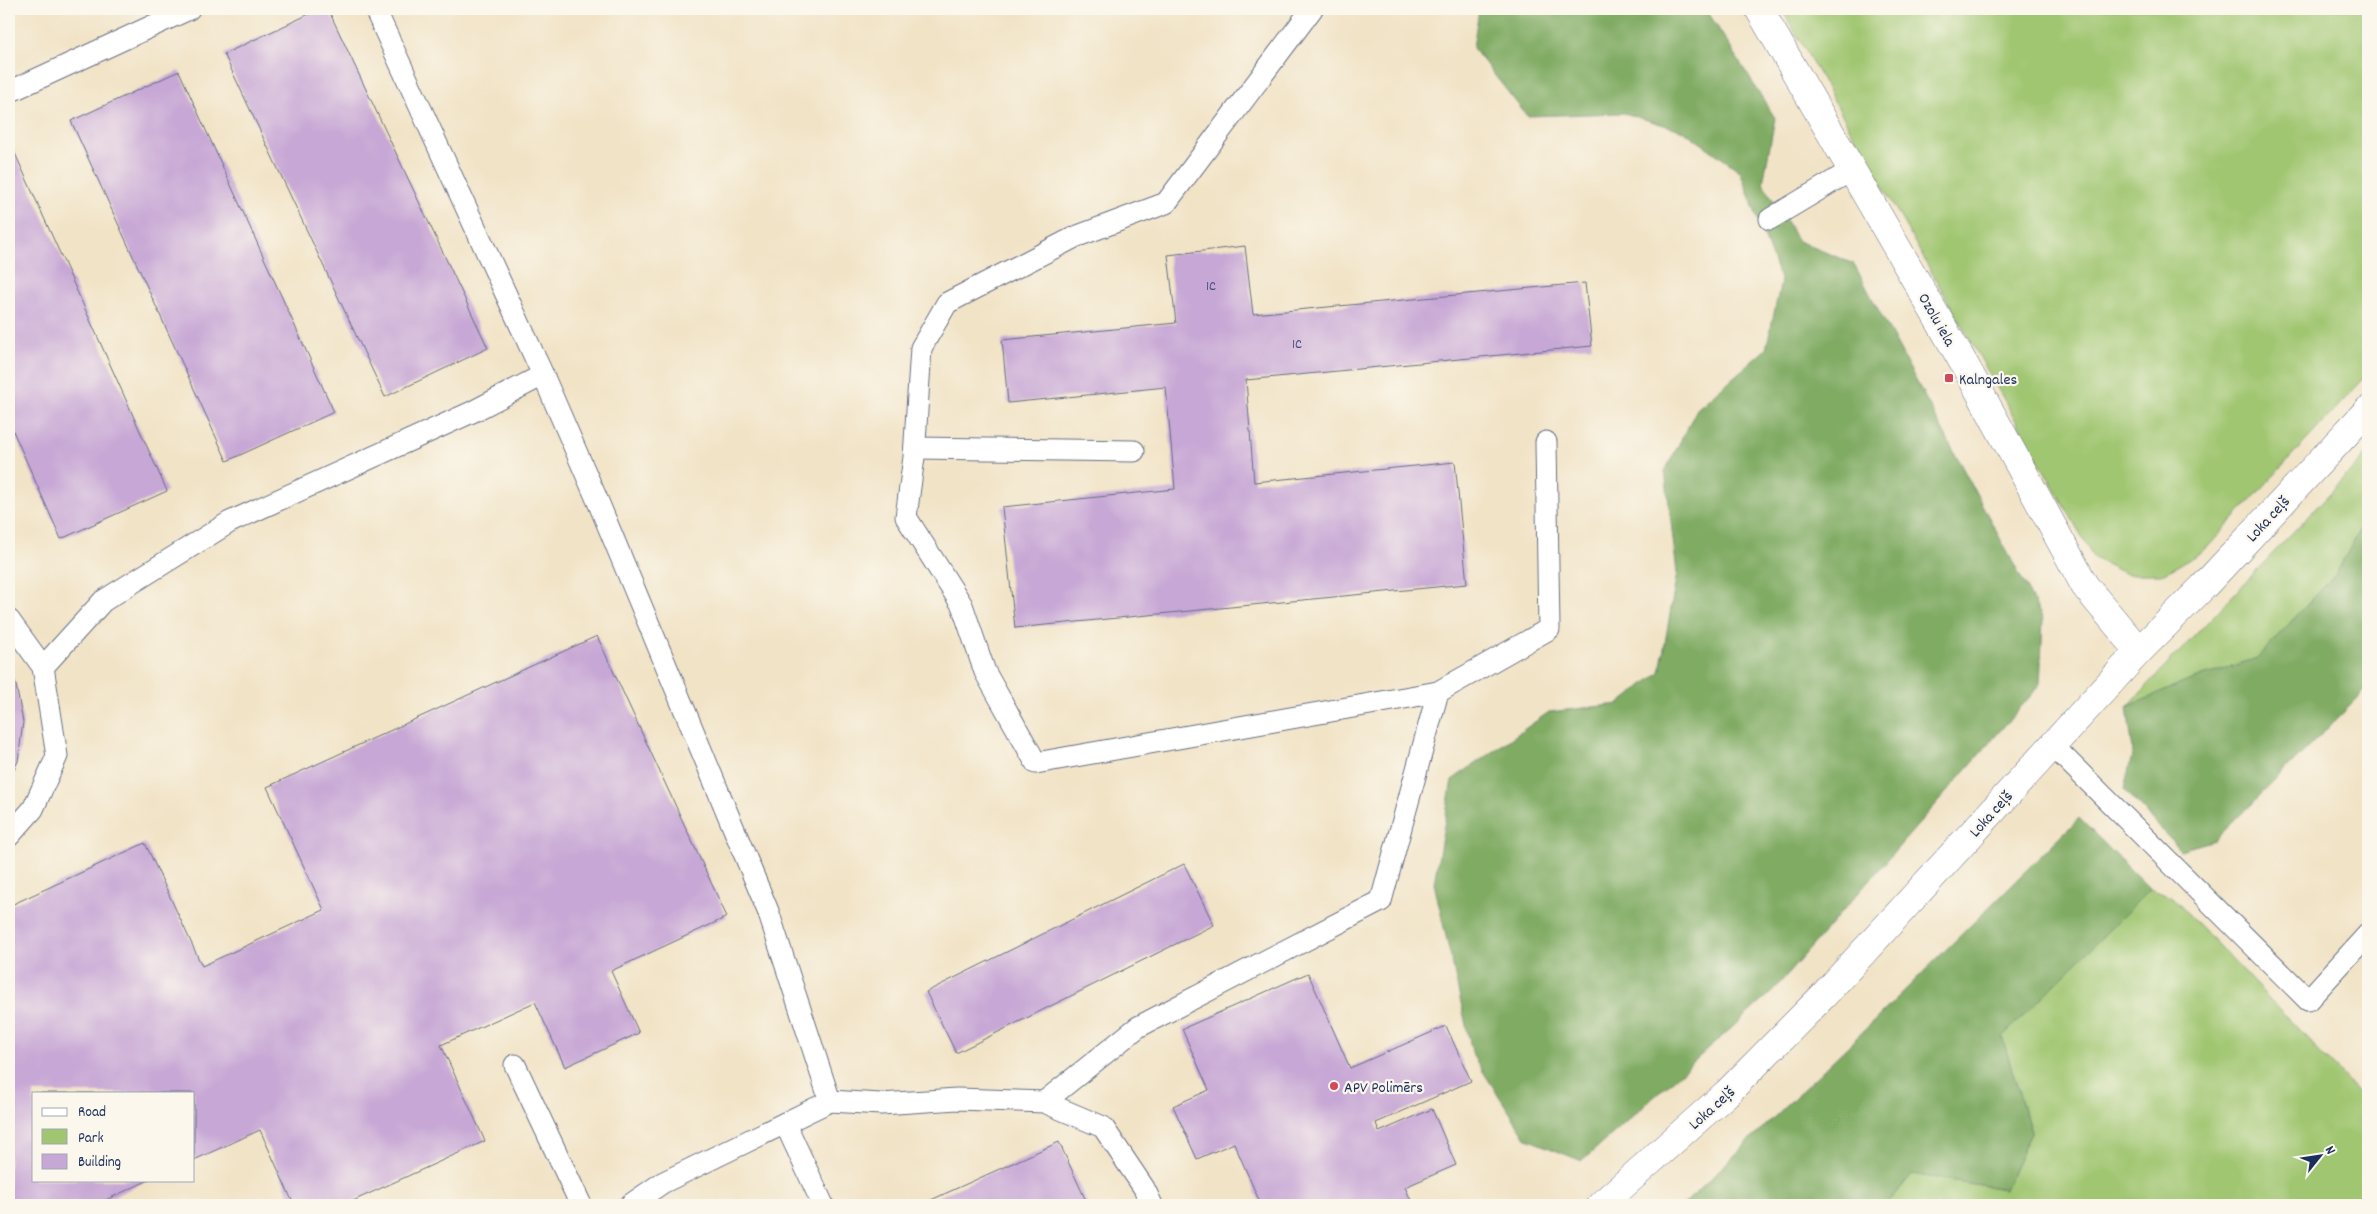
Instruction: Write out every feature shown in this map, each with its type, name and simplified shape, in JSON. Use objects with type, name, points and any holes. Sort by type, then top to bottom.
[{"type":"main road","name":"Ozolu iela","points":[[1759,9],[1967,369],[2084,586],[2139,651]]},
{"type":"main road","name":"Loka ceļš","points":[[1601,1205],[1727,1093],[1824,995],[2139,651],[2203,587],[2368,410]]},
{"type":"lane","points":[[9,92],[189,9]]},
{"type":"lane","points":[[375,9],[543,375],[599,504],[768,911],[830,1101]]},
{"type":"lane","points":[[1312,9],[1166,202],[1075,237],[947,303],[921,348],[915,448],[906,517],[962,605],[985,672],[1036,762],[1438,692],[1549,629],[1546,442]]},
{"type":"lane","points":[[1770,219],[1852,170]]},
{"type":"lane","points":[[43,666],[103,602],[230,522],[472,412],[543,375]]},
{"type":"lane","points":[[915,448],[1134,451]]},
{"type":"lane","points":[[9,620],[43,666],[57,756],[33,809],[9,836]]},
{"type":"lane","points":[[1044,1102],[1138,1028],[1381,901],[1438,692]]},
{"type":"lane","points":[[2052,745],[2308,1000],[2368,934]]},
{"type":"lane","points":[[515,1065],[580,1205]]},
{"type":"lane","points":[[630,1205],[662,1183],[830,1101],[881,1104],[957,1099],[1044,1102],[1103,1127],[1144,1188],[1152,1205]]},
{"type":"lane","points":[[785,1123],[823,1205]]},
{"type":"green space","points":[[1479,9],[1706,9],[1775,118],[1763,183],[1798,241],[1854,264],[2043,619],[2040,685],[1772,992],[1582,1161],[1527,1139],[1473,1056],[1434,883],[1452,780],[1549,712],[1619,704],[1660,672],[1677,573],[1665,471],[1697,409],[1766,349],[1781,282],[1740,171],[1684,131],[1624,113],[1527,116],[1473,48]]},
{"type":"green space","points":[[1782,9],[2368,9],[2368,374],[2203,552],[2162,574],[2126,574],[2094,558]]},
{"type":"green space","points":[[2368,453],[2368,515],[2336,574],[2257,658],[2191,680],[2127,707]]},
{"type":"green space","points":[[2368,515],[2368,688],[2215,840],[2180,850],[2124,789],[2133,751],[2127,707],[2191,680],[2257,658],[2336,574]]},
{"type":"green space","points":[[2079,818],[2150,889],[2002,1037],[2031,1132],[2005,1189],[1912,1174],[1887,1205],[1683,1205],[1874,1021]]},
{"type":"green space","points":[[2150,889],[2172,897],[2368,1102],[2368,1205],[1887,1205],[1912,1174],[2005,1189],[2031,1132],[2002,1037]]},
{"type":"building","points":[[320,9],[328,9],[488,348],[385,397],[224,54]]},
{"type":"building","points":[[179,71],[334,412],[227,461],[71,121]]},
{"type":"building","points":[[13,149],[167,491],[61,539],[9,422],[9,151]]},
{"type":"building","points":[[1245,246],[1253,314],[1585,283],[1592,346],[1246,380],[1254,482],[1455,462],[1467,584],[1015,628],[1002,507],[1175,489],[1166,387],[1008,403],[1002,340],[1176,323],[1168,255]]},
{"type":"building","points":[[597,636],[727,917],[611,971],[639,1033],[565,1067],[535,1002],[441,1045],[485,1141],[344,1205],[294,1205],[260,1130],[195,1160],[195,1092],[32,1092],[32,1182],[145,1182],[95,1205],[9,1205],[9,906],[145,843],[202,966],[324,910],[267,787]]},
{"type":"building","points":[[9,672],[16,685],[23,722],[18,761],[9,781]]},
{"type":"building","points":[[1184,864],[1214,925],[956,1053],[926,992]]},
{"type":"building","name":"APV Polimērs","points":[[1308,973],[1350,1068],[1446,1026],[1471,1081],[1376,1123],[1379,1132],[1432,1109],[1456,1165],[1405,1187],[1413,1205],[1261,1205],[1234,1143],[1197,1159],[1173,1106],[1209,1090],[1182,1029]]},
{"type":"building","points":[[1059,1142],[1088,1205],[920,1205]]},
{"type":"place","name":"Kalngales","points":[[1949,378]]},
{"type":"place","name":"APV Polimērs","points":[[1334,1086]]}]
